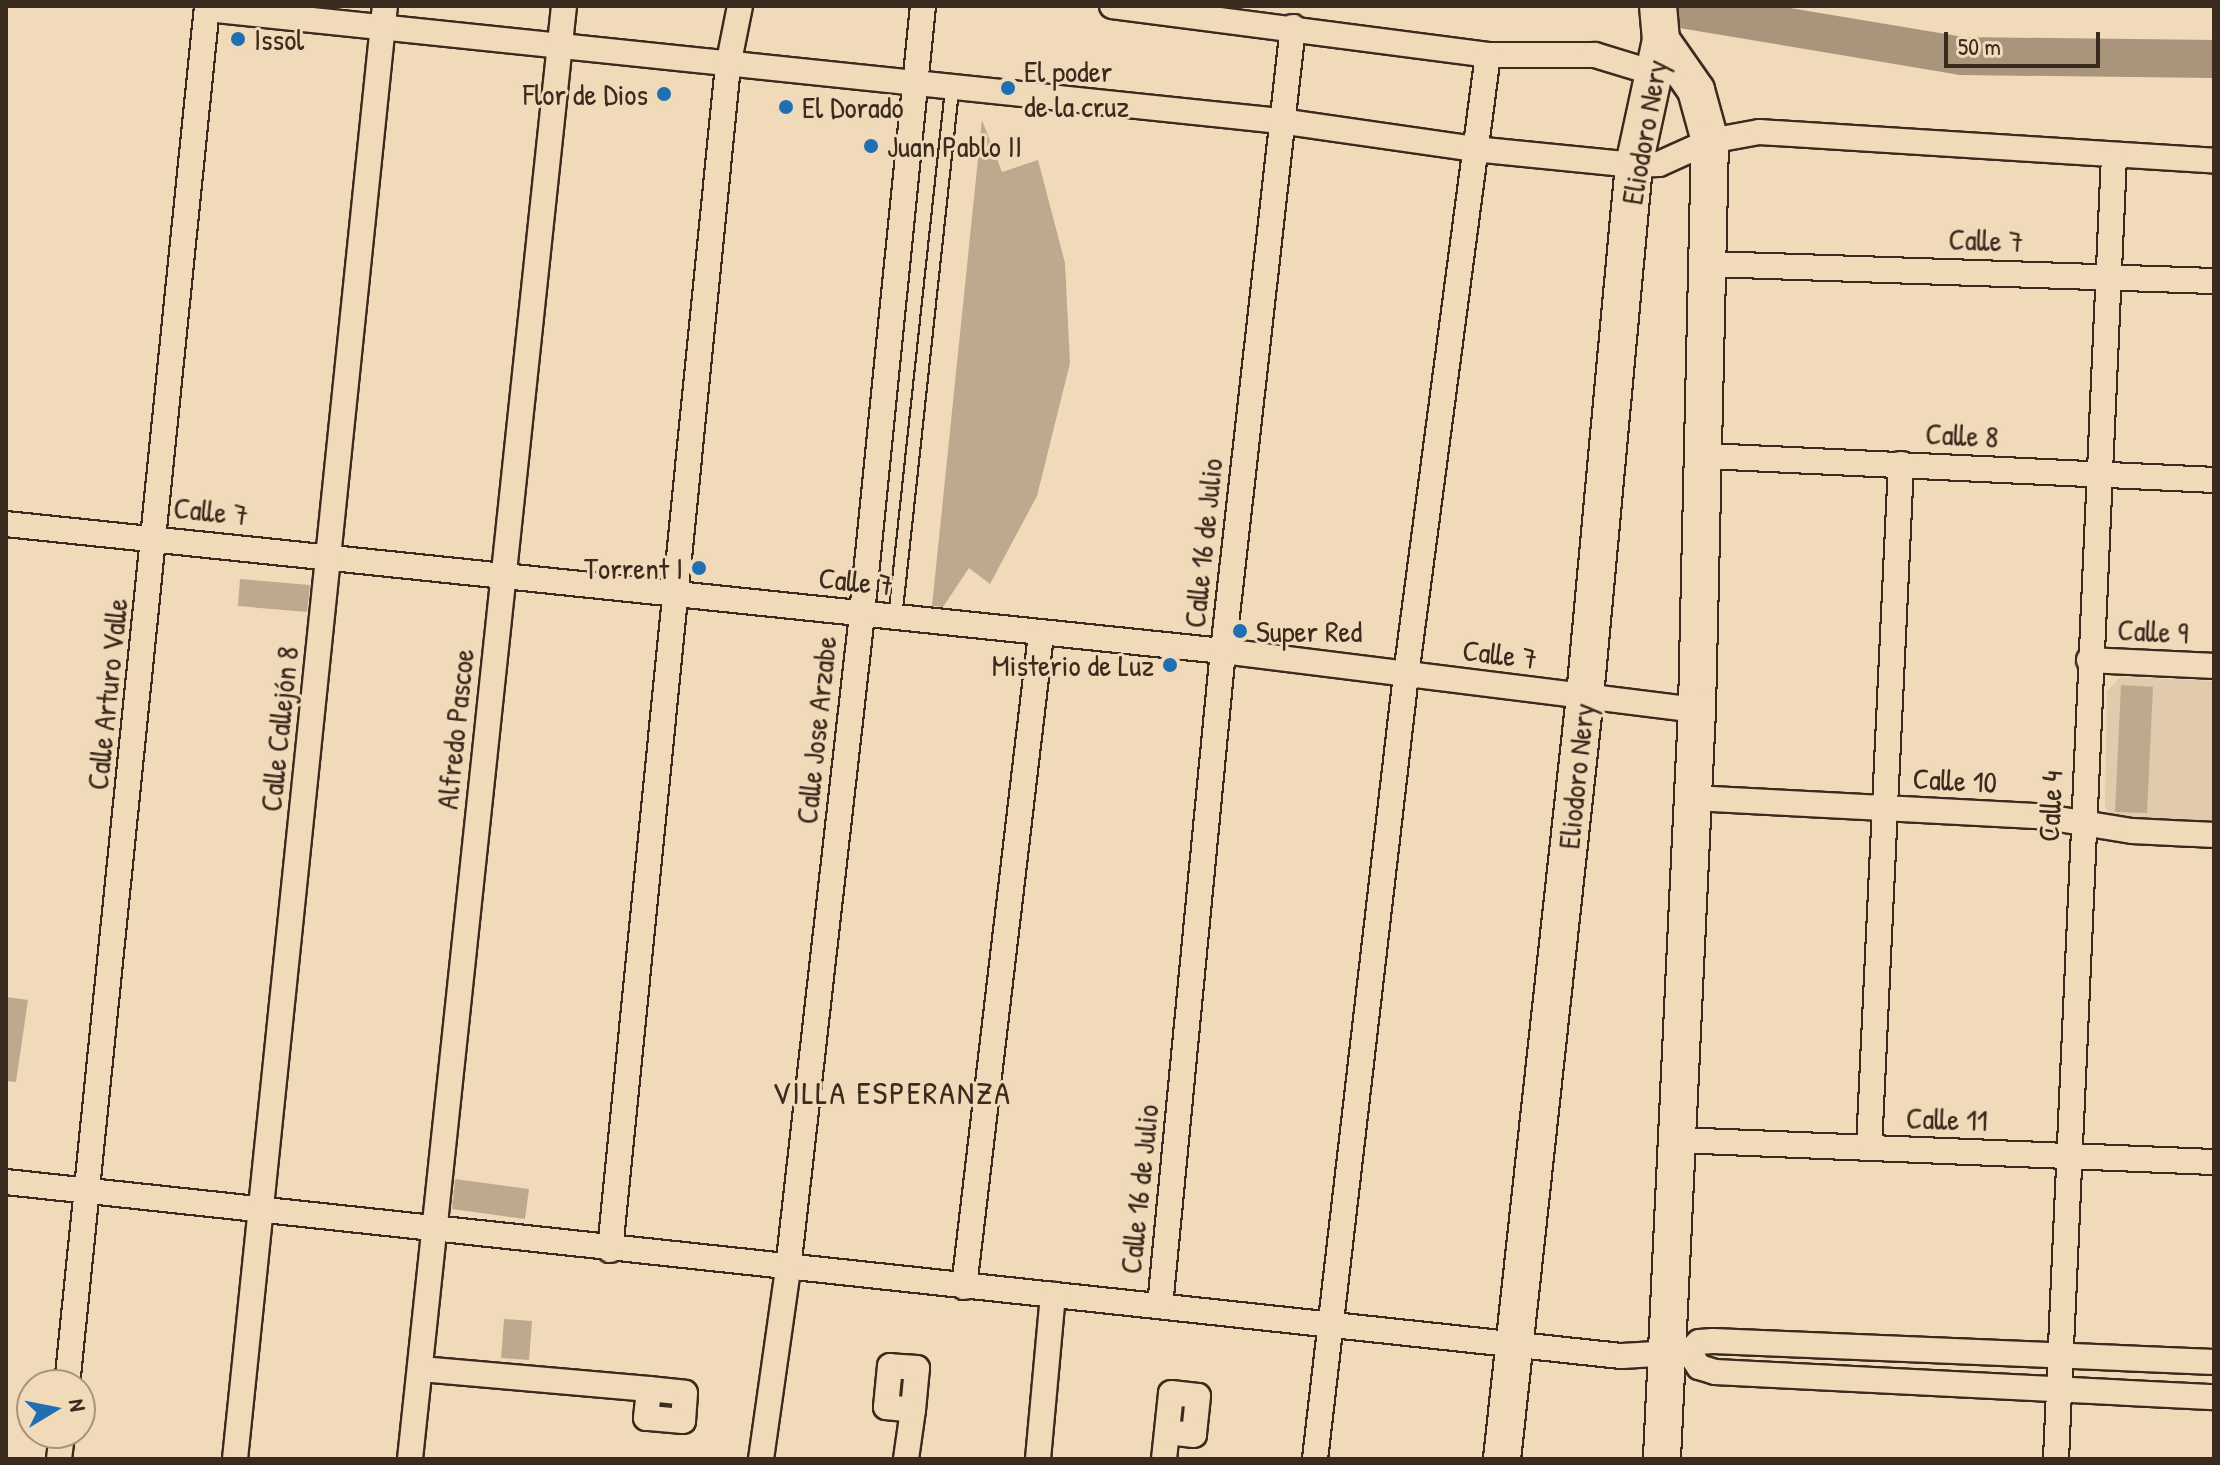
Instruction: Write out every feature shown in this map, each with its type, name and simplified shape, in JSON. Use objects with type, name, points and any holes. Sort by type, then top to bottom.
[{"type":"street","name":"Alfredo Pascoe","points":[[410,1459],[564,6]]},
{"type":"street","points":[[610,1250],[728,66],[740,6]]},
{"type":"street","name":"Calle Jose Arzabe","points":[[761,1459],[788,1269],[862,614],[923,6]]},
{"type":"street","points":[[1112,6],[1293,27],[1488,55],[1595,55],[1658,38]]},
{"type":"street","points":[[207,8],[383,15],[559,44],[728,66],[913,87],[1280,121],[1474,149],[1634,165],[1681,158],[1710,141],[1759,132],[2214,161]]},
{"type":"street","name":"Calle Arturo Valle","points":[[69,1369],[156,538],[207,8]]},
{"type":"street","name":"Calle Callejón 8","points":[[235,1459],[383,15]]},
{"type":"street","name":"Calle 16 de Julio","points":[[1160,1306],[1223,651],[1280,121],[1293,27]]},
{"type":"street","name":"Eliodoro Nery","points":[[1658,38],[1696,90],[1710,141],[1706,456],[1677,1140],[1678,1353],[1662,1459]]},
{"type":"street","name":"Eliodoro Nery","points":[[1502,1459],[1585,696],[1634,165],[1658,38]]},
{"type":"street","points":[[1315,1459],[1406,675],[1488,55]]},
{"type":"street","name":"Calle 4","points":[[2056,1459],[2066,1156],[2114,155]]},
{"type":"street","name":"Calle 7","points":[[1709,264],[2214,281]]},
{"type":"street","name":"Calle 8","points":[[1706,456],[2214,480]]},
{"type":"street","points":[[1869,1148],[1901,464]]},
{"type":"street","name":"Calle 7","points":[[6,524],[329,555],[676,595],[1223,651],[1697,710]]},
{"type":"street","points":[[964,1287],[1041,634]]},
{"type":"street","name":"Calle 9","points":[[2089,660],[2214,666]]},
{"type":"street","name":"Calle 10","points":[[1693,798],[2040,816],[2081,823],[2214,835]]},
{"type":"street","name":"Calle 11","points":[[1677,1140],[2214,1162]]},
{"type":"street","points":[[6,1182],[610,1250],[1514,1345],[1678,1353],[1699,1342],[1713,1341],[2214,1362]]},
{"type":"street","points":[[1038,1459],[1053,1295]]},
{"type":"street","points":[[1678,1353],[1699,1367],[1715,1372],[2214,1397]]},
{"type":"street","points":[[421,1369],[649,1389]]},
{"type":"street","points":[[906,1459],[913,1410]]},
{"type":"street","points":[[1164,1459],[1167,1432]]},
{"type":"lane","points":[[895,618],[952,90]]},
{"type":"shaded area","points":[[2121,677],[2214,681],[2214,822],[2112,817],[2105,807],[2107,691]]},
{"type":"building","points":[[982,120],[1002,172],[1038,160],[1065,263],[1070,363],[1037,496],[990,584],[969,568],[943,607],[932,606]]},
{"type":"building","points":[[240,579],[310,585],[307,612],[238,606]]},
{"type":"building","points":[[2121,685],[2153,687],[2147,813],[2115,812]]},
{"type":"building","points":[[6,997],[28,1000],[16,1082],[6,1081]]},
{"type":"building","points":[[455,1179],[529,1189],[525,1219],[452,1209]]},
{"type":"building","points":[[504,1319],[532,1321],[529,1360],[501,1358]]},
{"type":"waterway","points":[[1663,6],[1962,56],[2214,59]]},
{"type":"place","name":"Issol","points":[[238,39]]},
{"type":"place","name":"El poder de la cruz","points":[[1008,88]]},
{"type":"place","name":"Flor de Dios","points":[[664,94]]},
{"type":"place","name":"El Dorado","points":[[786,107]]},
{"type":"place","name":"Juan Pablo II","points":[[871,146]]},
{"type":"place","name":"Torrent I","points":[[699,568]]},
{"type":"place","name":"Super Red","points":[[1240,631]]},
{"type":"place","name":"Misterio de Luz","points":[[1170,665]]},
{"type":"district","name":"VILLA ESPERANZA","points":[[892,1093]]}]
